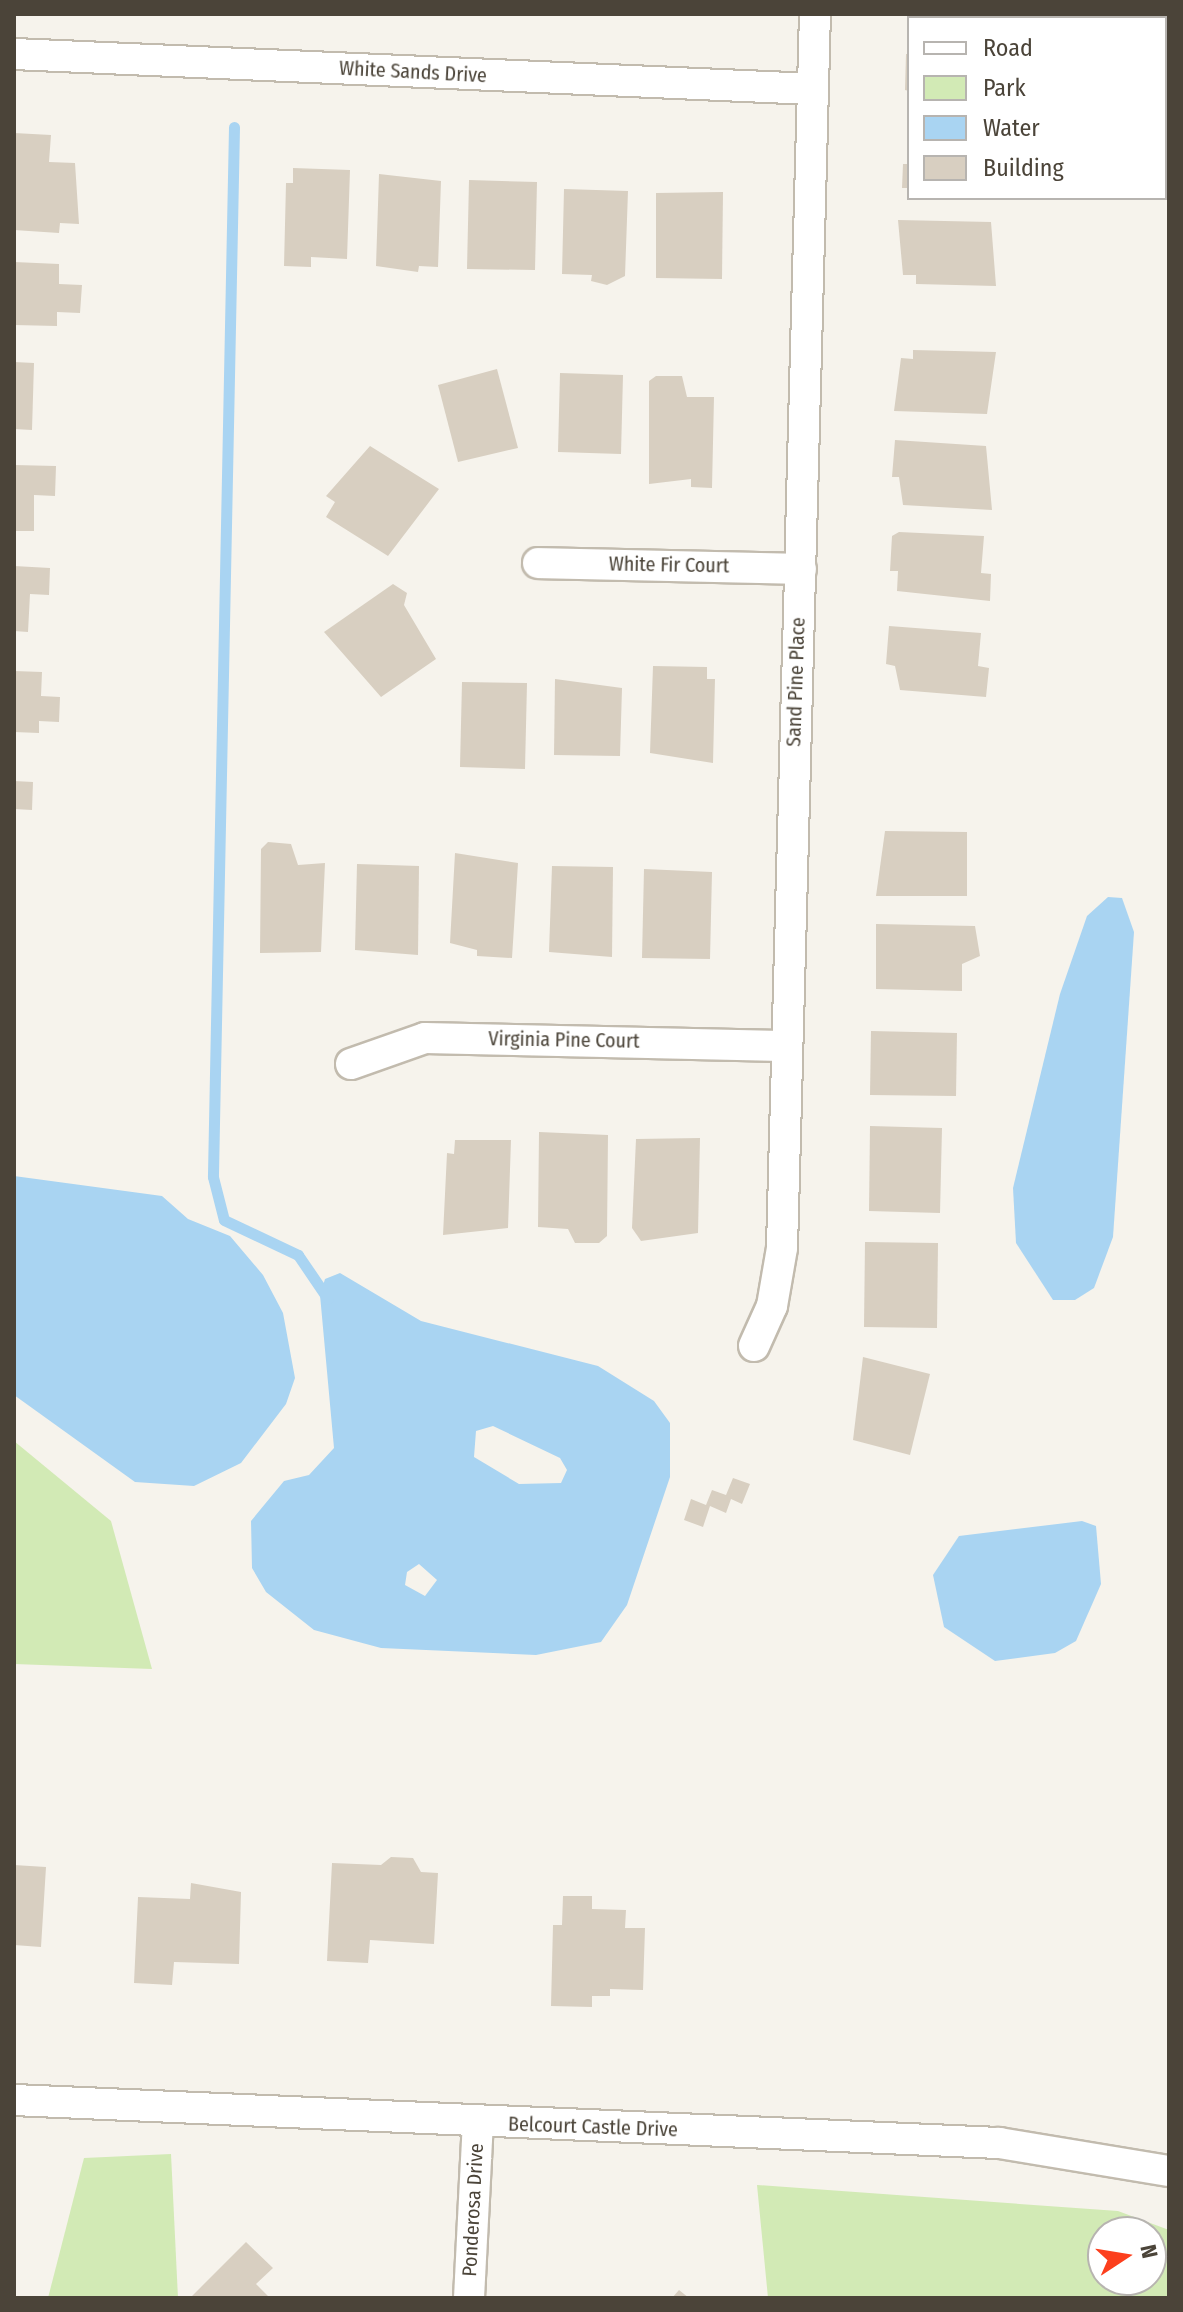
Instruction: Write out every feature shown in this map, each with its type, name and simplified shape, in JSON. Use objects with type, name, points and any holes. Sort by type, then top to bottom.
[{"type":"street","name":"Sand Pine Place","points":[[754,1346],[772,1306],[782,1248],[782,1046],[801,569],[815,14]]},
{"type":"street","name":"White Sands Drive","points":[[14,54],[813,89]]},
{"type":"street","name":"White Fir Court","points":[[538,563],[801,569]]},
{"type":"street","name":"Virginia Pine Court","points":[[351,1064],[425,1038],[782,1046]]},
{"type":"street","name":"Belcourt Castle Drive","points":[[14,2100],[478,2123],[999,2143],[1169,2171]]},
{"type":"street","name":"Ponderosa Drive","points":[[469,2298],[478,2123]]},
{"type":"green space","points":[[14,1441],[111,1521],[152,1669],[14,1664]]},
{"type":"green space","points":[[171,2154],[178,2298],[48,2298],[84,2158]]},
{"type":"green space","points":[[757,2185],[1118,2211],[1131,2216],[1087,2216],[1087,2296],[1167,2296],[1167,2229],[1169,2298],[768,2298]]},
{"type":"water","points":[[1108,897],[1122,898],[1134,932],[1113,1237],[1094,1288],[1075,1300],[1053,1300],[1016,1243],[1013,1188],[1060,994],[1087,916]]},
{"type":"water","points":[[14,1176],[162,1196],[188,1219],[230,1236],[263,1275],[283,1313],[295,1378],[286,1404],[241,1463],[194,1486],[135,1482],[14,1395]]},
{"type":"water","points":[[340,1273],[421,1321],[598,1366],[654,1401],[670,1423],[670,1477],[627,1605],[601,1642],[536,1655],[381,1648],[314,1630],[266,1592],[252,1568],[251,1521],[284,1481],[309,1475],[334,1448],[320,1295],[325,1279]],"holes":[[[493,1426],[560,1458],[567,1470],[561,1483],[519,1484],[474,1457],[476,1431]],[[419,1564],[437,1580],[425,1596],[405,1585],[407,1572]]]},
{"type":"water","points":[[1082,1521],[1096,1526],[1101,1584],[1076,1641],[1055,1653],[995,1661],[944,1627],[933,1575],[959,1536]]},
{"type":"building","points":[[906,54],[907,54],[907,90]]},
{"type":"building","points":[[14,133],[51,135],[49,162],[75,163],[79,224],[60,223],[59,233],[14,230]]},
{"type":"building","points":[[903,164],[907,164],[907,188],[902,188]]},
{"type":"building","points":[[293,168],[350,170],[347,259],[311,257],[311,267],[284,266],[286,183],[293,183]]},
{"type":"building","points":[[379,174],[441,181],[438,267],[419,266],[418,272],[376,266]]},
{"type":"building","points":[[469,180],[537,182],[535,270],[467,269]]},
{"type":"building","points":[[564,189],[628,191],[625,276],[607,285],[591,281],[592,275],[562,274]]},
{"type":"building","points":[[723,192],[722,279],[656,278],[656,193]]},
{"type":"building","points":[[898,220],[991,222],[996,286],[916,284],[916,275],[903,275]]},
{"type":"building","points":[[14,262],[59,264],[59,284],[82,285],[80,313],[57,312],[57,326],[14,325]]},
{"type":"building","points":[[913,350],[996,352],[987,414],[894,411],[901,358],[913,359]]},
{"type":"building","points":[[14,362],[34,363],[32,430],[14,429]]},
{"type":"building","points":[[497,369],[518,448],[458,462],[438,385]]},
{"type":"building","points":[[560,373],[623,375],[621,454],[558,452]]},
{"type":"building","points":[[656,376],[682,376],[687,397],[714,397],[712,488],[691,487],[691,479],[649,484],[649,381]]},
{"type":"building","points":[[895,440],[986,446],[992,510],[903,505],[899,477],[892,477]]},
{"type":"building","points":[[370,446],[439,489],[388,556],[326,517],[335,502],[326,496]]},
{"type":"building","points":[[14,465],[56,466],[55,496],[34,495],[34,531],[14,531]]},
{"type":"building","points":[[899,532],[984,536],[981,573],[991,574],[990,601],[897,591],[898,571],[890,571],[892,536]]},
{"type":"building","points":[[14,566],[50,568],[49,595],[30,594],[28,632],[14,631]]},
{"type":"building","points":[[393,584],[407,593],[404,605],[436,659],[381,697],[324,632]]},
{"type":"building","points":[[889,626],[981,633],[978,666],[989,668],[986,697],[900,690],[895,666],[886,664]]},
{"type":"building","points":[[653,666],[707,667],[707,679],[715,679],[713,763],[650,753]]},
{"type":"building","points":[[14,671],[42,672],[41,696],[60,697],[59,722],[39,721],[39,733],[14,732]]},
{"type":"building","points":[[555,679],[622,688],[620,756],[554,755]]},
{"type":"building","points":[[462,682],[527,683],[525,769],[460,767]]},
{"type":"building","points":[[14,781],[33,782],[32,810],[14,809]]},
{"type":"building","points":[[885,831],[967,832],[967,896],[876,896]]},
{"type":"building","points":[[268,842],[291,844],[298,865],[325,863],[321,952],[260,953],[261,849]]},
{"type":"building","points":[[455,853],[518,863],[512,958],[477,956],[477,950],[450,943]]},
{"type":"building","points":[[357,864],[419,866],[418,955],[355,950]]},
{"type":"building","points":[[552,866],[613,867],[612,957],[549,952]]},
{"type":"building","points":[[644,869],[712,872],[710,959],[642,958]]},
{"type":"building","points":[[876,924],[975,926],[980,956],[962,964],[962,991],[876,989]]},
{"type":"building","points":[[871,1031],[957,1033],[956,1096],[870,1095]]},
{"type":"building","points":[[870,1126],[942,1128],[940,1213],[869,1211]]},
{"type":"building","points":[[539,1132],[608,1135],[607,1236],[599,1243],[575,1243],[568,1229],[538,1227]]},
{"type":"building","points":[[700,1138],[698,1233],[641,1241],[632,1228],[636,1139]]},
{"type":"building","points":[[455,1140],[511,1140],[508,1228],[443,1235],[447,1153],[454,1154]]},
{"type":"building","points":[[865,1242],[938,1243],[937,1328],[864,1327]]},
{"type":"building","points":[[863,1357],[930,1374],[910,1455],[853,1440]]},
{"type":"building","points":[[733,1478],[750,1484],[742,1504],[731,1499],[726,1513],[710,1506],[703,1527],[684,1520],[691,1499],[706,1505],[712,1490],[726,1495]]},
{"type":"building","points":[[391,1857],[413,1858],[421,1872],[438,1873],[434,1944],[370,1940],[368,1963],[327,1961],[332,1863],[381,1865]]},
{"type":"building","points":[[14,1865],[46,1867],[41,1947],[14,1945]]},
{"type":"building","points":[[191,1883],[241,1892],[239,1964],[174,1962],[172,1985],[134,1983],[138,1897],[190,1899]]},
{"type":"building","points":[[563,1896],[592,1896],[592,1909],[626,1910],[625,1928],[645,1928],[643,1990],[610,1989],[610,1996],[592,1996],[592,2007],[551,2006],[553,1925],[562,1925]]},
{"type":"building","points":[[246,2242],[273,2268],[256,2284],[270,2298],[190,2298]]},
{"type":"building","points":[[679,2290],[689,2298],[672,2298]]},
{"type":"waterway","points":[[234,127],[213,1177],[224,1220],[298,1255],[328,1299]]}]
